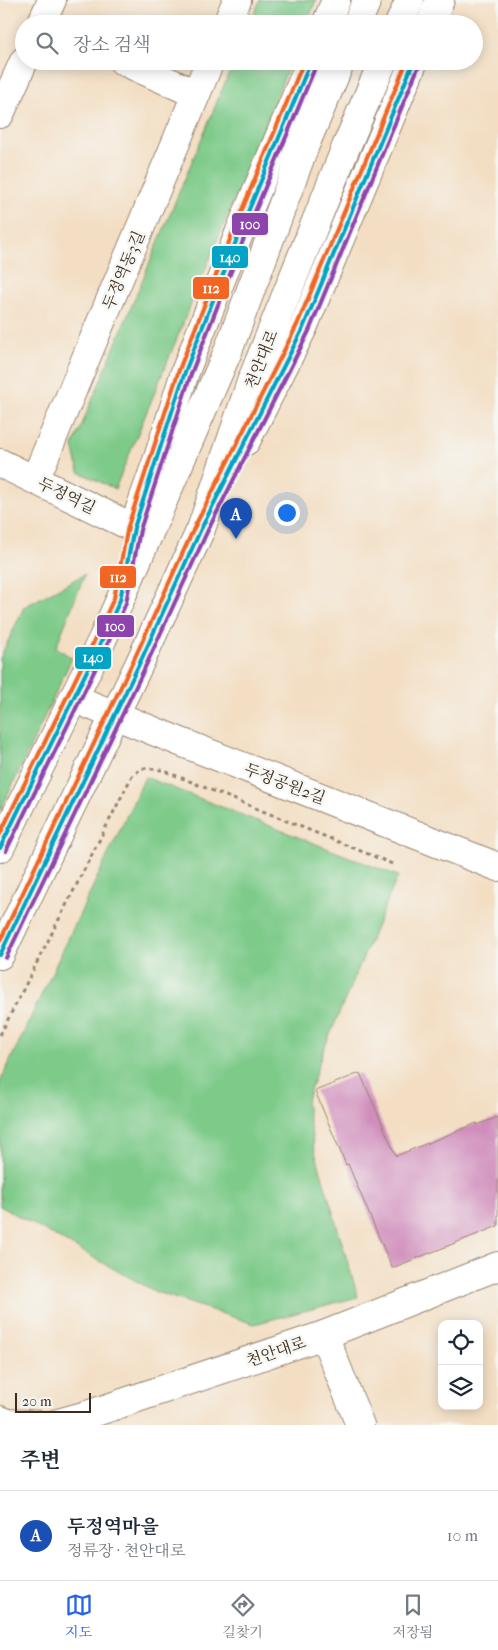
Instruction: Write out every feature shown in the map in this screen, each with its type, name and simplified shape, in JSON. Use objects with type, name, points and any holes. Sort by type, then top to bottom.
[{"type":"main road","points":[[45,15],[52,0]]},
{"type":"main road","points":[[231,15],[237,0]]},
{"type":"main road","points":[[330,15],[336,0]]},
{"type":"main road","points":[[361,15],[367,0]]},
{"type":"main road","points":[[403,15],[410,0]]},
{"type":"main road","points":[[434,15],[440,0]]},
{"type":"main road","points":[[0,114],[20,70]]},
{"type":"main road","points":[[143,70],[196,94]]},
{"type":"main road","name":"두정역동3길","points":[[36,480],[206,70]]},
{"type":"main road","points":[[120,600],[134,528],[185,372],[240,230],[307,70]]},
{"type":"main road","name":"천안대로","points":[[0,848],[120,600],[228,352],[305,146],[337,70]]},
{"type":"main road","name":"천안대로","points":[[0,955],[115,715],[201,529],[251,382],[379,70]]},
{"type":"main road","points":[[201,529],[303,328],[410,70]]},
{"type":"main road","name":"두정역길","points":[[0,463],[134,528]]},
{"type":"main road","name":"두정공원2길","points":[[73,698],[498,867]]},
{"type":"main road","name":"천안대로","points":[[51,1425],[87,1415],[324,1335],[498,1266]]},
{"type":"main road","points":[[324,1335],[360,1425]]},
{"type":"main road","points":[[0,1420],[8,1423],[42,1425]]},
{"type":"path","points":[[0,1035],[132,776],[142,768],[162,770],[395,865]]},
{"type":"green space","points":[[260,0],[316,0],[310,15],[254,15]]},
{"type":"green space","points":[[230,70],[287,70],[115,489],[79,472],[73,446]]},
{"type":"green space","points":[[85,574],[56,647],[72,658],[0,812],[0,658],[24,607]]},
{"type":"green space","points":[[145,777],[398,876],[323,1051],[306,1103],[314,1148],[358,1297],[254,1324],[156,1292],[0,1206],[0,1082]]},
{"type":"building","points":[[360,1073],[396,1156],[477,1123],[477,1125],[498,1117],[498,1226],[392,1268],[315,1091]]},
{"type":"transit line","name":"112","points":[[0,834],[114,598],[128,526],[179,370],[234,229],[300,70]]},
{"type":"transit line","name":"140","points":[[0,848],[120,600],[134,528],[185,372],[240,231],[307,70]]},
{"type":"transit line","name":"100","points":[[6,851],[126,603],[140,530],[191,374],[246,233],[314,70]]},
{"type":"transit line","name":"112","points":[[0,941],[195,526],[297,325],[403,70]]},
{"type":"transit line","name":"140","points":[[0,955],[142,658],[201,529],[303,328],[410,70]]},
{"type":"transit line","name":"100","points":[[6,958],[148,661],[207,532],[309,331],[417,70]]},
{"type":"place","name":"두정역마을","points":[[236,539]]}]
